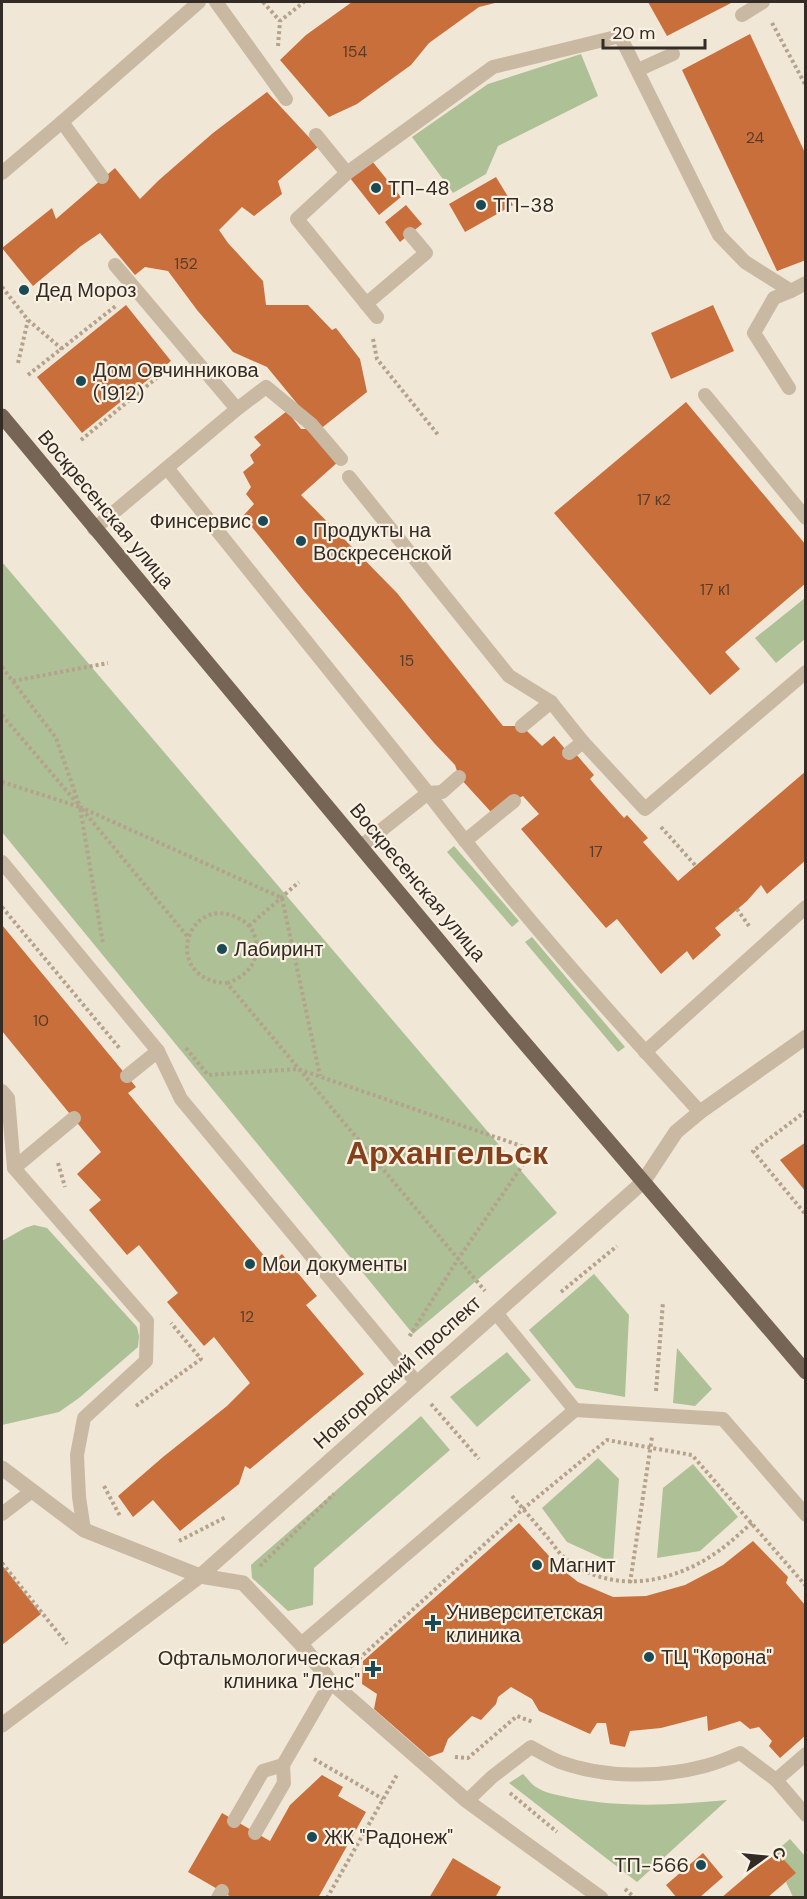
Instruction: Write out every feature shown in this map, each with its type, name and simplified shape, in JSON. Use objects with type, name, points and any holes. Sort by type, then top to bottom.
[{"type":"main road","name":"Воскресенская улица","points":[[2,416],[496,1010],[806,1372]]},
{"type":"street","name":"Новгородский проспект","points":[[2,1725],[200,1576],[643,1182],[676,1132],[700,1112],[806,1037]]},
{"type":"street","points":[[2,1468],[84,1530],[200,1576],[243,1583],[301,1644],[331,1682],[410,1752],[467,1801],[599,1897]]},
{"type":"lane","points":[[2,173],[199,2]]},
{"type":"lane","points":[[216,2],[286,99]]},
{"type":"lane","points":[[742,15],[762,2]]},
{"type":"lane","points":[[377,317],[297,219],[347,173],[493,68],[620,36],[720,235],[745,262],[790,291]]},
{"type":"lane","points":[[638,70],[673,54]]},
{"type":"lane","points":[[62,122],[102,177]]},
{"type":"lane","points":[[316,135],[347,173]]},
{"type":"lane","points":[[366,304],[426,253],[410,234]]},
{"type":"lane","points":[[115,265],[237,409]]},
{"type":"lane","points":[[789,388],[754,333],[774,298],[806,283]]},
{"type":"lane","points":[[94,528],[266,387],[312,425],[341,459]]},
{"type":"lane","points":[[705,395],[806,518]]},
{"type":"lane","points":[[166,468],[531,921],[700,1112]]},
{"type":"lane","points":[[349,477],[509,676],[551,702],[583,742],[645,809],[806,672]]},
{"type":"lane","points":[[522,726],[551,702]]},
{"type":"lane","points":[[569,753],[583,742]]},
{"type":"lane","points":[[360,847],[428,793],[442,792],[459,777]]},
{"type":"lane","points":[[465,841],[514,801]]},
{"type":"lane","points":[[2,862],[158,1051],[181,1099],[417,1383]]},
{"type":"lane","points":[[645,1052],[806,907]]},
{"type":"lane","points":[[127,1076],[158,1051]]},
{"type":"lane","points":[[2,1091],[8,1098],[14,1168],[147,1321],[146,1360],[84,1418],[77,1455],[79,1497],[84,1530]]},
{"type":"lane","points":[[14,1168],[74,1118]]},
{"type":"lane","points":[[496,1313],[575,1410]]},
{"type":"lane","points":[[301,1644],[575,1410],[723,1419],[806,1515]]},
{"type":"lane","points":[[2,1514],[32,1491]]},
{"type":"lane","points":[[255,1833],[284,1783],[283,1765],[331,1682]]},
{"type":"lane","points":[[467,1801],[531,1747],[559,1761],[586,1769],[647,1775],[706,1766],[740,1753],[776,1780],[806,1815]]},
{"type":"lane","points":[[776,1780],[806,1754]]},
{"type":"lane","points":[[234,1821],[263,1771],[283,1765]]},
{"type":"path","points":[[263,2],[280,21]]},
{"type":"path","points":[[277,50],[280,21],[304,2]]},
{"type":"path","points":[[762,2],[806,86]]},
{"type":"path","points":[[2,287],[28,320],[63,349]]},
{"type":"path","points":[[28,375],[118,304]]},
{"type":"path","points":[[366,304],[377,359],[439,436]]},
{"type":"path","points":[[18,363],[28,320]]},
{"type":"path","points":[[81,440],[178,360]]},
{"type":"path","points":[[13,681],[108,663]]},
{"type":"path","points":[[2,667],[56,738],[80,807],[104,951]]},
{"type":"path","points":[[2,715],[188,937]]},
{"type":"path","points":[[2,782],[80,807],[282,898]]},
{"type":"path","points":[[645,809],[695,865]]},
{"type":"path","points":[[249,926],[299,882]]},
{"type":"path","points":[[282,898],[320,1076]]},
{"type":"path","points":[[215,913],[228,913],[240,918],[249,926],[255,937],[257,950],[254,962],[243,976],[227,983],[215,983],[204,979],[188,961],[186,949],[188,937],[194,926],[203,918],[215,913]]},
{"type":"path","points":[[227,983],[491,1298]]},
{"type":"path","points":[[179,1039],[208,1075],[298,1069],[533,1150],[458,1259],[406,1341]]},
{"type":"path","points":[[806,1111],[753,1151],[806,1215]]},
{"type":"path","points":[[630,1583],[651,1447],[663,1302]]},
{"type":"path","points":[[429,1401],[565,1558],[588,1572],[610,1580],[630,1583],[655,1579],[687,1569],[719,1551],[752,1523]]},
{"type":"path","points":[[361,1656],[523,1509],[607,1440],[692,1455],[806,1586]]},
{"type":"path","points":[[2,1563],[82,1664]]},
{"type":"path","points":[[293,1748],[383,1799]]},
{"type":"path","points":[[327,1898],[410,1752]]},
{"type":"path","points":[[468,1758],[562,1836]]},
{"type":"green space","points":[[581,54],[598,96],[498,146],[486,174],[453,193],[412,137],[488,84]]},
{"type":"green space","points":[[2,562],[557,1213],[413,1334],[2,832]]},
{"type":"green space","points":[[805,598],[805,639],[776,663],[755,638]]},
{"type":"green space","points":[[454,846],[519,921],[512,927],[447,852]]},
{"type":"green space","points":[[532,937],[625,1047],[618,1052],[525,942]]},
{"type":"green space","points":[[34,1225],[47,1228],[137,1327],[138,1347],[79,1398],[59,1412],[2,1425],[2,1241]]},
{"type":"green space","points":[[594,1274],[629,1315],[625,1397],[576,1388],[529,1330]]},
{"type":"green space","points":[[677,1348],[712,1389],[695,1406],[673,1403]]},
{"type":"green space","points":[[507,1352],[531,1380],[477,1427],[450,1397]]},
{"type":"green space","points":[[421,1416],[450,1450],[314,1568],[313,1605],[288,1611],[252,1578],[251,1565]]},
{"type":"green space","points":[[598,1458],[619,1479],[613,1563],[567,1542],[542,1508]]},
{"type":"green space","points":[[693,1464],[738,1517],[700,1551],[657,1558],[663,1488]]},
{"type":"green space","points":[[523,1774],[534,1786],[544,1791],[590,1801],[649,1805],[727,1800],[637,1882],[509,1783]]},
{"type":"green space","points":[[790,1839],[805,1856],[805,1897],[793,1897],[786,1882],[795,1873],[776,1851]]},
{"type":"building","points":[[352,2],[499,2],[479,7],[429,43],[411,65],[357,104],[329,117],[280,60],[306,35]]},
{"type":"building","points":[[648,2],[733,2],[667,36]]},
{"type":"building","points":[[750,34],[806,155],[806,260],[777,271],[682,70]]},
{"type":"building","points":[[267,92],[318,147],[278,181],[282,194],[254,216],[242,207],[219,230],[263,281],[266,305],[308,305],[332,330],[336,328],[360,359],[367,392],[319,430],[267,367],[233,352],[168,271],[145,267],[135,275],[100,233],[33,286],[2,248],[52,208],[56,219],[115,168],[140,199],[213,133]]},
{"type":"building","name":"ТП-48","points":[[372,161],[401,197],[379,215],[350,178]]},
{"type":"building","name":"ТП-38","points":[[496,177],[513,205],[465,232],[449,204]]},
{"type":"building","points":[[406,205],[422,224],[400,242],[385,222]]},
{"type":"building","points":[[126,305],[171,361],[82,433],[37,377]]},
{"type":"building","points":[[713,305],[734,351],[671,379],[651,333]]},
{"type":"building","points":[[686,402],[806,545],[806,583],[725,652],[740,669],[710,695],[554,513]]},
{"type":"building","points":[[287,411],[301,429],[311,429],[339,461],[301,495],[397,593],[503,726],[522,726],[542,746],[554,736],[571,756],[575,753],[594,775],[590,779],[594,784],[624,818],[627,815],[648,838],[643,842],[678,881],[806,771],[806,860],[767,894],[761,885],[747,901],[715,928],[721,935],[693,960],[687,951],[661,974],[617,919],[606,928],[521,829],[539,814],[523,796],[491,812],[459,777],[455,765],[304,591],[243,516],[254,504],[246,494],[251,487],[243,472],[254,463],[250,455],[261,445],[254,437]]},
{"type":"building","points":[[2,925],[136,1087],[128,1093],[271,1264],[282,1254],[317,1296],[306,1305],[364,1374],[250,1469],[245,1466],[239,1484],[180,1531],[153,1500],[133,1517],[118,1496],[227,1406],[250,1383],[214,1337],[204,1346],[167,1302],[178,1293],[139,1245],[127,1255],[89,1210],[101,1200],[77,1174],[101,1152],[2,1031]]},
{"type":"building","points":[[806,1142],[806,1192],[780,1160]]},
{"type":"building","points":[[519,1523],[559,1567],[578,1582],[613,1597],[646,1596],[685,1585],[723,1565],[753,1541],[788,1577],[786,1583],[806,1606],[806,1735],[780,1758],[769,1746],[772,1741],[759,1727],[750,1729],[740,1721],[708,1731],[707,1716],[661,1728],[630,1731],[625,1747],[610,1744],[606,1723],[597,1723],[590,1734],[539,1711],[532,1699],[511,1687],[498,1697],[496,1704],[481,1720],[472,1716],[448,1739],[443,1752],[429,1757],[374,1709],[377,1694],[362,1684],[363,1661]]},
{"type":"building","points":[[2,1565],[41,1614],[2,1645]]},
{"type":"building","name":"ЖК \"Радонеж\"","points":[[322,1775],[343,1787],[338,1796],[366,1812],[318,1898],[233,1898],[188,1872],[222,1813],[270,1841],[290,1805]]},
{"type":"building","points":[[776,1851],[796,1873],[767,1898],[721,1898]]},
{"type":"building","name":"ТП-566","points":[[703,1853],[723,1877],[699,1898],[677,1898],[666,1885]]},
{"type":"building","points":[[453,1858],[501,1887],[495,1898],[429,1898]]},
{"type":"place","name":"ТП-48","points":[[376,188]]},
{"type":"place","name":"ТП-38","points":[[481,205]]},
{"type":"place","name":"Дед Мороз","points":[[24,290]]},
{"type":"place","name":"Дом Овчинникова (1912)","points":[[81,381]]},
{"type":"place","name":"Финсервис","points":[[263,521]]},
{"type":"place","name":"Продукты на Воскресенской","points":[[301,541]]},
{"type":"place","name":"Лабиринт","points":[[222,949]]},
{"type":"place","name":"Мои документы","points":[[250,1264]]},
{"type":"place","name":"Магнит","points":[[537,1565]]},
{"type":"place","name":"Университетская клиника","points":[[433,1623]]},
{"type":"place","name":"ТЦ \"Корона\"","points":[[649,1657]]},
{"type":"place","name":"Офтальмологическая клиника \"Ленс\"","points":[[373,1669]]},
{"type":"place","name":"ЖК \"Радонеж\"","points":[[312,1837]]},
{"type":"place","name":"ТП-566","points":[[701,1865]]},
{"type":"district","name":"Архангельск","points":[[447,1153]]}]
